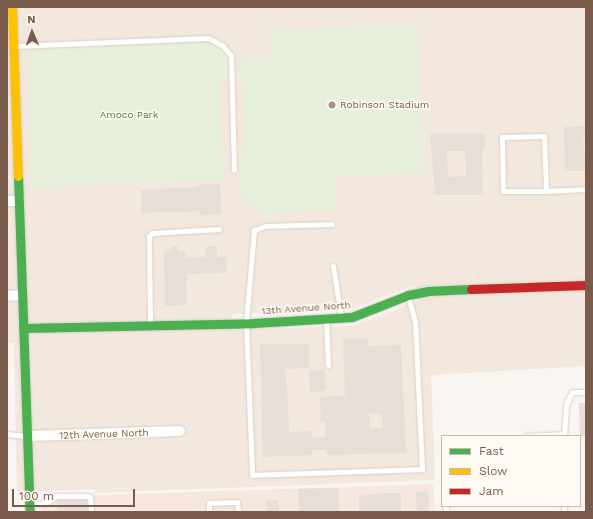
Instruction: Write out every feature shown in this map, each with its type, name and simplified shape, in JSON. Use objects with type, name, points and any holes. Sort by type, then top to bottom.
[{"type":"street","points":[[12,7],[10,19],[14,46],[29,508]]},
{"type":"street","points":[[7,201],[19,201]]},
{"type":"street","name":"13th Avenue North","points":[[23,328],[246,324],[342,317],[364,314],[408,295],[462,288],[586,285]]},
{"type":"street","points":[[7,296],[22,295]]},
{"type":"street","name":"12th Avenue North","points":[[27,436],[180,431]]},
{"type":"lane","points":[[14,46],[208,38],[223,46],[231,56],[234,170]]},
{"type":"lane","points":[[546,190],[544,136],[502,137],[504,192],[586,189]]},
{"type":"lane","points":[[332,224],[265,226],[254,230],[246,324],[252,475],[422,469],[415,322],[408,295]]},
{"type":"lane","points":[[150,326],[149,236],[152,233],[219,229]]},
{"type":"lane","points":[[333,266],[342,317]]},
{"type":"lane","points":[[326,318],[328,365]]},
{"type":"lane","points":[[564,435],[566,404],[572,392],[586,392]]},
{"type":"lane","points":[[7,434],[27,436]]},
{"type":"lane","points":[[29,508],[46,503],[56,496],[88,496],[90,497],[91,512]]},
{"type":"lane","points":[[209,512],[209,503],[238,502],[238,512]]},
{"type":"shaded area","points":[[7,7],[586,7],[586,366],[431,375],[435,480],[95,493],[95,489],[17,492],[14,343],[7,343]],"holes":[[[415,285],[420,300],[353,326],[232,330],[232,314],[349,310]]]},
{"type":"shaded area","points":[[433,484],[435,512],[42,512],[41,497]]},
{"type":"green space","name":"Robinson Stadium","points":[[418,24],[423,173],[335,176],[336,209],[275,212],[274,218],[265,218],[241,195],[240,153],[245,152],[241,58],[271,57],[270,30]]},
{"type":"green space","name":"Amoco Park","points":[[200,41],[218,46],[228,61],[228,78],[219,78],[223,180],[32,187],[28,51]]},
{"type":"building","points":[[586,126],[586,139],[583,139],[586,171],[565,171],[564,127]]},
{"type":"building","points":[[485,133],[485,150],[482,150],[483,195],[435,195],[430,134]],"holes":[[[447,151],[465,151],[466,176],[448,177]]]},
{"type":"building","points":[[199,184],[220,184],[221,214],[200,215],[200,211],[141,213],[141,190],[199,187]]},
{"type":"building","points":[[171,246],[178,246],[178,251],[186,251],[186,258],[205,257],[205,247],[217,246],[217,257],[226,257],[227,273],[186,274],[187,305],[165,306],[164,251],[171,251]]},
{"type":"building","points":[[368,338],[368,346],[401,345],[406,453],[327,455],[326,450],[312,450],[312,455],[263,457],[260,344],[309,344],[309,368],[286,369],[289,432],[311,431],[312,438],[326,437],[325,421],[321,422],[320,397],[345,396],[343,339]],"holes":[[[369,414],[382,414],[383,428],[370,429]]]},
{"type":"building","points":[[325,370],[326,391],[310,392],[309,371]]},
{"type":"building","points":[[579,403],[586,403],[586,436],[580,435]]},
{"type":"building","points":[[339,488],[339,512],[299,512],[298,489]]},
{"type":"building","points":[[416,492],[428,492],[429,512],[417,512]]},
{"type":"building","points":[[401,493],[401,512],[359,512],[359,496]]},
{"type":"building","points":[[57,500],[86,500],[87,512],[58,512]]},
{"type":"building","points":[[278,500],[279,512],[267,512],[266,501]]},
{"type":"traffic: fast","points":[[18,176],[30,512]]},
{"type":"traffic: fast","points":[[23,328],[254,323],[352,317],[408,295],[429,291],[471,289]]},
{"type":"traffic: slow","points":[[12,7],[18,176]]},
{"type":"traffic: jam","points":[[471,289],[586,285]]},
{"type":"place","name":"Robinson Stadium","points":[[332,105]]}]
